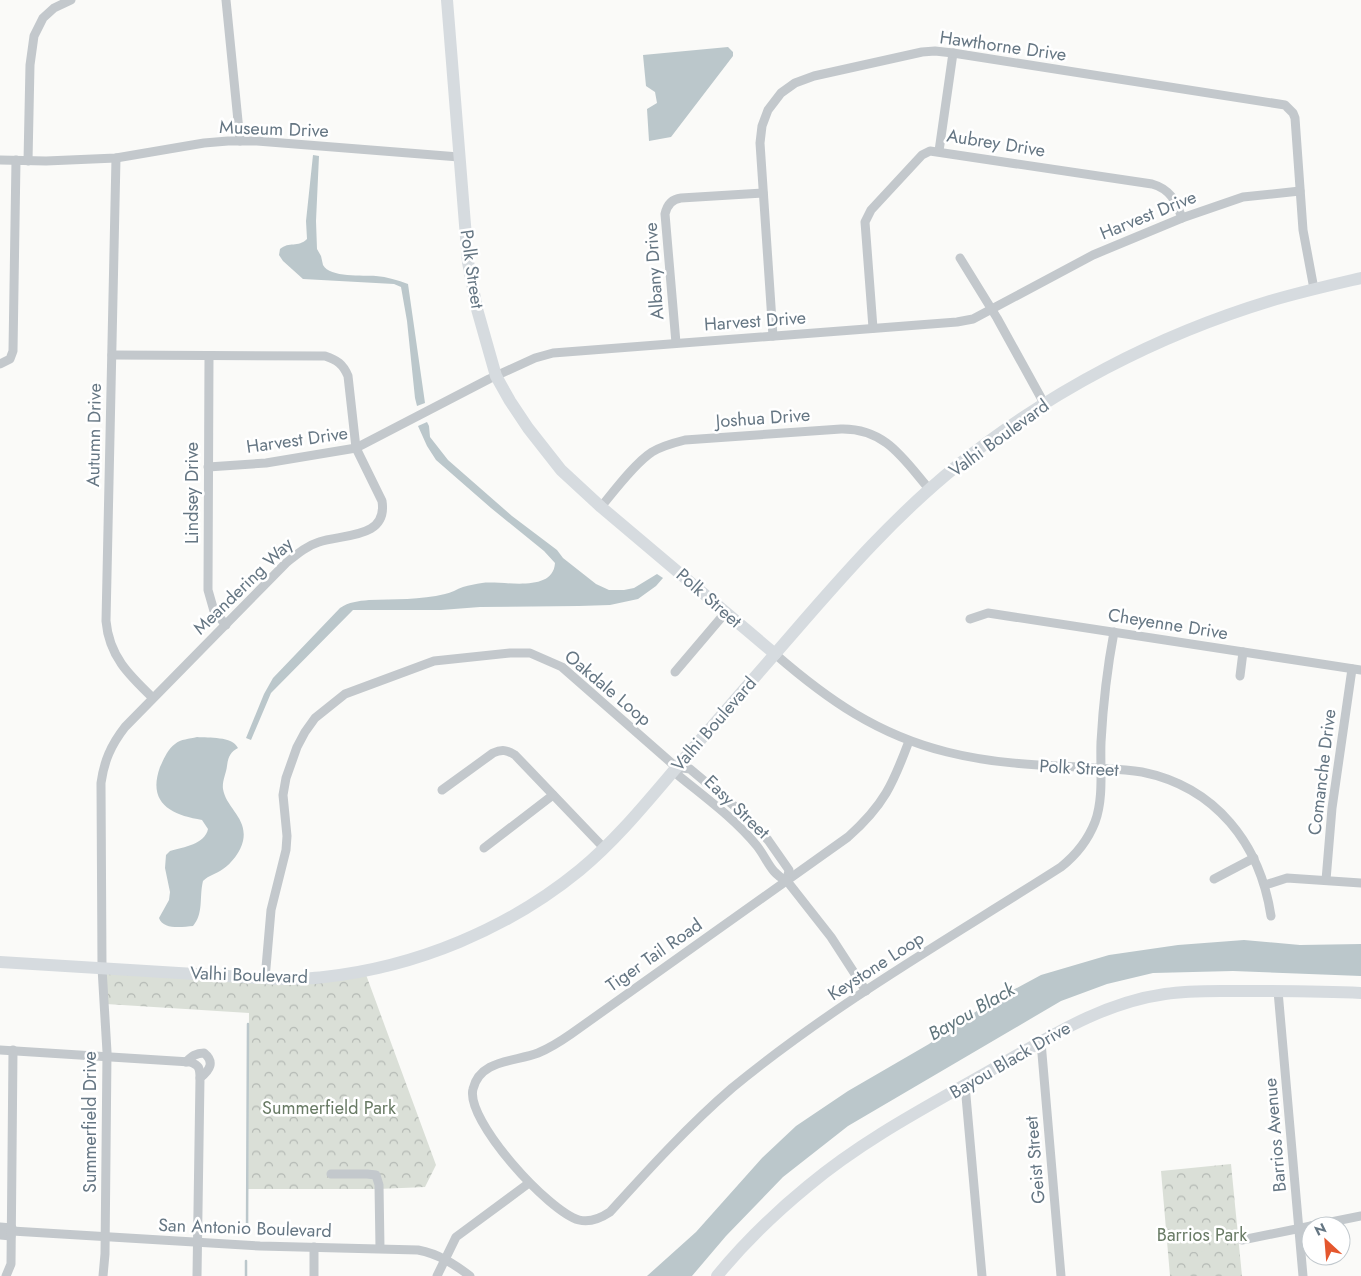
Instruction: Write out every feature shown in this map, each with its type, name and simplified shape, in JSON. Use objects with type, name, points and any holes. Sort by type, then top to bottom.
[{"type":"street","points":[[28,161],[30,65],[34,36],[43,18],[54,8],[71,0]]},
{"type":"street","points":[[226,0],[240,141]]},
{"type":"street","name":"Polk Street","points":[[447,0],[458,115],[458,157],[470,274],[477,309],[496,376],[510,401],[561,470],[601,507],[811,686],[875,726],[946,752],[983,760],[1020,765],[1122,769],[1143,772],[1170,780],[1189,789],[1231,822],[1246,841],[1265,885],[1272,916]]},
{"type":"street","name":"Hawthorne Drive","points":[[773,336],[760,144],[762,126],[772,104],[788,88],[802,80],[922,52],[953,53],[1285,105],[1295,118],[1303,230],[1314,289]]},
{"type":"street","points":[[939,151],[953,53]]},
{"type":"street","name":"Museum Drive","points":[[0,160],[116,158],[204,143],[240,141],[458,157]]},
{"type":"street","name":"Aubrey Drive","points":[[873,328],[865,222],[871,210],[922,155],[930,151],[1152,184],[1166,190],[1173,196],[1182,218]]},
{"type":"street","name":"Autumn Drive","points":[[116,158],[107,632],[116,656],[123,668],[153,698]]},
{"type":"street","points":[[0,364],[10,359],[13,351],[16,160]]},
{"type":"street","name":"Harvest Drive","points":[[208,468],[266,463],[356,448],[496,376],[535,358],[553,353],[966,321],[981,317],[1093,255],[1182,218],[1243,196],[1300,192]]},
{"type":"street","name":"Albany Drive","points":[[676,343],[665,214],[667,208],[673,200],[681,198],[763,193]]},
{"type":"street","points":[[960,258],[1045,404]]},
{"type":"street","name":"Valhi Boulevard","points":[[0,962],[264,979],[323,977],[364,971],[414,958],[461,942],[496,926],[541,898],[580,870],[604,848],[642,808],[852,566],[895,522],[930,490],[1003,432],[1075,386],[1123,360],[1172,337],[1268,302],[1361,278]]},
{"type":"street","name":"Meandering Way","points":[[102,968],[102,783],[103,771],[110,749],[118,736],[286,563],[309,546],[327,540],[363,533],[375,526],[382,514],[382,501],[356,448],[348,376],[344,366],[336,360],[324,356],[112,355]]},
{"type":"street","name":"Lindsey Drive","points":[[209,356],[208,590],[214,611],[226,625]]},
{"type":"street","name":"Joshua Drive","points":[[601,507],[639,463],[651,453],[668,444],[685,440],[841,429],[866,431],[881,438],[893,447],[930,490]]},
{"type":"street","points":[[675,672],[726,612]]},
{"type":"street","name":"Cheyenne Drive","points":[[970,619],[988,613],[1356,670]]},
{"type":"street","name":"Keystone Loop","points":[[529,1183],[570,1216],[580,1220],[601,1218],[610,1212],[685,1131],[731,1090],[803,1033],[1073,857],[1085,842],[1096,821],[1099,803],[1104,695],[1114,632]]},
{"type":"street","points":[[1240,676],[1243,652]]},
{"type":"street","name":"Oakdale Loop","points":[[264,979],[271,910],[286,850],[287,836],[283,795],[286,778],[297,747],[305,732],[315,718],[346,694],[434,661],[510,653],[530,653],[562,667],[676,768]]},
{"type":"street","name":"Comanche Drive","points":[[1326,880],[1332,808],[1356,670]]},
{"type":"street","name":"Tiger Tail Road","points":[[529,1183],[497,1144],[476,1113],[472,1090],[482,1072],[492,1065],[539,1053],[557,1043],[848,836],[866,820],[884,799],[892,785],[909,740]]},
{"type":"street","points":[[442,790],[493,753],[500,750],[508,750],[515,755],[604,848]]},
{"type":"street","name":"Easy Street","points":[[787,881],[789,870],[786,865],[768,840],[745,816],[690,769],[676,768],[679,776],[736,824],[758,847],[777,876],[787,881],[831,937],[866,991]]},
{"type":"street","points":[[484,848],[553,795]]},
{"type":"street","points":[[736,824],[745,816]]},
{"type":"street","points":[[1214,879],[1254,858]]},
{"type":"street","points":[[1265,885],[1287,878],[1361,883]]},
{"type":"street","name":"Summerfield Drive","points":[[102,968],[107,1056],[103,1276]]},
{"type":"street","name":"Bayou Black Drive","points":[[717,1276],[751,1238],[808,1186],[868,1142],[1084,1018],[1117,1005],[1164,994],[1193,991],[1322,991],[1361,993]]},
{"type":"street","name":"Barrios Avenue","points":[[1278,991],[1304,1276]]},
{"type":"street","name":"Geist Street","points":[[1041,1042],[1061,1276]]},
{"type":"street","points":[[0,1050],[107,1056],[197,1064],[200,1068],[197,1276]]},
{"type":"street","points":[[6,1276],[11,1264],[12,1232],[13,1050]]},
{"type":"street","points":[[186,1062],[198,1053],[204,1053],[208,1056],[211,1066],[200,1078]]},
{"type":"street","points":[[965,1085],[982,1276]]},
{"type":"street","points":[[331,1174],[376,1175],[379,1185],[380,1248]]},
{"type":"street","points":[[437,1276],[456,1237],[529,1183]]},
{"type":"street","name":"San Antonio Boulevard","points":[[0,1227],[12,1232]]},
{"type":"street","points":[[1242,1240],[1299,1228]]},
{"type":"street","name":"San Antonio Boulevard","points":[[0,1235],[12,1232],[197,1243],[418,1250],[445,1258],[470,1276]]},
{"type":"street","points":[[314,1247],[314,1276]]},
{"type":"green space","name":"Summerfield Park","points":[[102,970],[249,978],[365,972],[436,1165],[425,1187],[248,1189],[249,1013],[106,1004]]},
{"type":"green space","name":"Barrios Park","points":[[1231,1164],[1242,1276],[1170,1276],[1161,1171]]},
{"type":"green space","points":[[1203,1225],[1205,1251],[1193,1252],[1190,1226]]},
{"type":"green space","points":[[1187,1226],[1189,1252],[1177,1254],[1175,1227]]},
{"type":"shaded area","points":[[728,47],[733,52],[733,56],[671,137],[649,141],[647,109],[657,103],[655,92],[646,86],[643,55]]},
{"type":"shaded area","points":[[313,155],[319,156],[316,221],[317,249],[323,265],[332,272],[339,274],[380,276],[408,284],[425,403],[417,406],[415,398],[407,321],[401,287],[394,284],[303,279],[279,255],[280,249],[283,247],[304,242],[307,239],[306,221]]},
{"type":"shaded area","points":[[427,422],[430,437],[448,460],[512,516],[557,550],[563,558],[596,584],[609,590],[624,590],[634,588],[657,574],[663,578],[656,586],[638,599],[610,605],[480,607],[441,610],[353,610],[271,693],[251,740],[246,738],[264,694],[273,678],[343,606],[365,600],[436,596],[450,593],[465,586],[482,583],[525,584],[546,579],[552,573],[555,563],[544,551],[436,460],[418,426]]},
{"type":"shaded area","points":[[197,737],[231,741],[238,748],[231,753],[229,758],[223,789],[228,802],[240,819],[244,833],[243,841],[238,853],[229,864],[203,881],[199,916],[193,926],[173,927],[164,924],[159,918],[169,900],[170,892],[165,868],[166,855],[170,851],[187,846],[203,838],[208,829],[202,820],[181,815],[164,805],[159,798],[157,779],[160,767],[172,746],[185,739]]},
{"type":"shaded area","points":[[1244,940],[1300,945],[1361,944],[1361,976],[1233,971],[1153,973],[1107,984],[1061,1001],[848,1126],[783,1177],[726,1236],[692,1276],[647,1276],[696,1232],[762,1158],[796,1126],[848,1091],[929,1044],[987,1004],[1041,975],[1109,955],[1178,945]]},
{"type":"waterway","points":[[247,1234],[248,1024]]},
{"type":"waterway","points":[[246,1261],[246,1276]]},
{"type":"water label","name":"Bayou Black","points":[[971,1011]]}]
